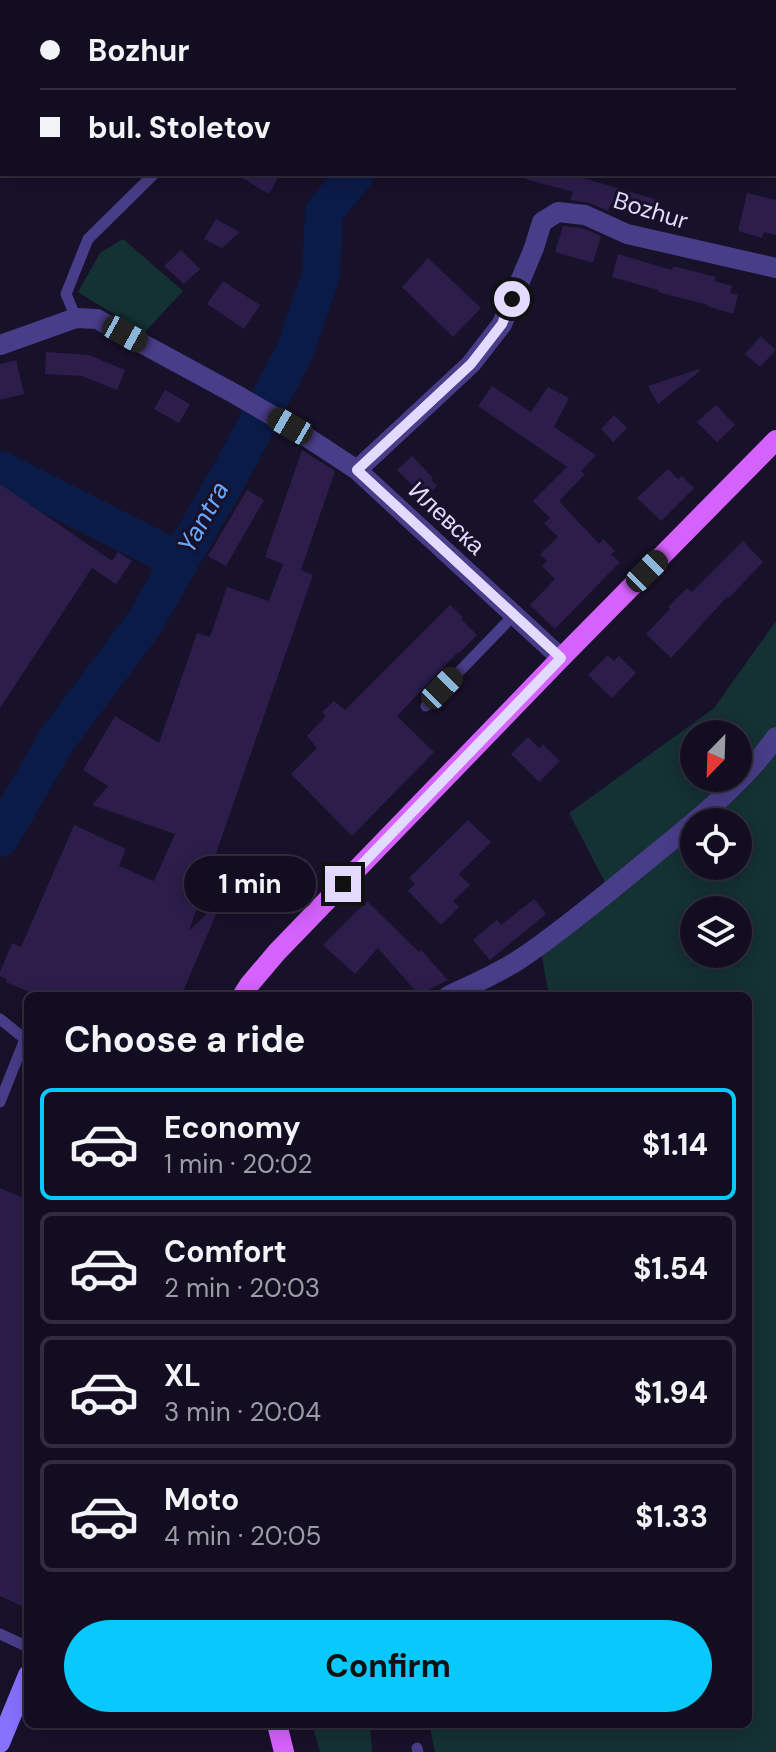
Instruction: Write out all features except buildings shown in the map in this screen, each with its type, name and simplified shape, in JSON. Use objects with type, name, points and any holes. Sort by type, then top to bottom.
[{"type":"main road","points":[[245,992],[277,952],[776,440]]},
{"type":"main road","points":[[0,1743],[24,1685]]},
{"type":"main road","points":[[278,1728],[284,1752]]},
{"type":"street","name":"Bozhur","points":[[357,470],[471,364],[502,324],[542,222],[558,212],[585,215],[627,234],[776,268]]},
{"type":"street","points":[[0,345],[76,318]]},
{"type":"street","name":"Илевска","points":[[76,318],[97,319],[235,394],[357,470],[561,658]]},
{"type":"street","points":[[456,992],[522,958],[567,924],[732,789],[776,737]]},
{"type":"lane","points":[[76,318],[66,294],[88,239],[152,176]]},
{"type":"lane","points":[[426,706],[514,615]]},
{"type":"lane","points":[[0,1019],[24,1038]]},
{"type":"lane","points":[[0,1102],[24,1042]]},
{"type":"lane","points":[[0,1634],[24,1645]]},
{"type":"green space","points":[[123,239],[183,291],[144,333],[78,292],[100,253]]},
{"type":"green space","points":[[776,621],[776,1752],[435,1752],[430,1728],[752,1728],[752,992],[548,992],[542,957],[545,941],[609,890],[569,813],[680,733],[680,792],[752,792],[752,720],[697,720],[714,708]]},
{"type":"green space","points":[[313,1728],[370,1728],[372,1752],[320,1752]]},
{"type":"waterway","name":"Yantra","points":[[0,838],[56,741],[143,625],[234,467],[294,353],[321,275],[324,212],[353,176]]},
{"type":"waterway","points":[[0,470],[180,561]]},
{"type":"route","points":[[343,884],[561,658],[357,470],[471,364],[502,324],[512,299]]}]
